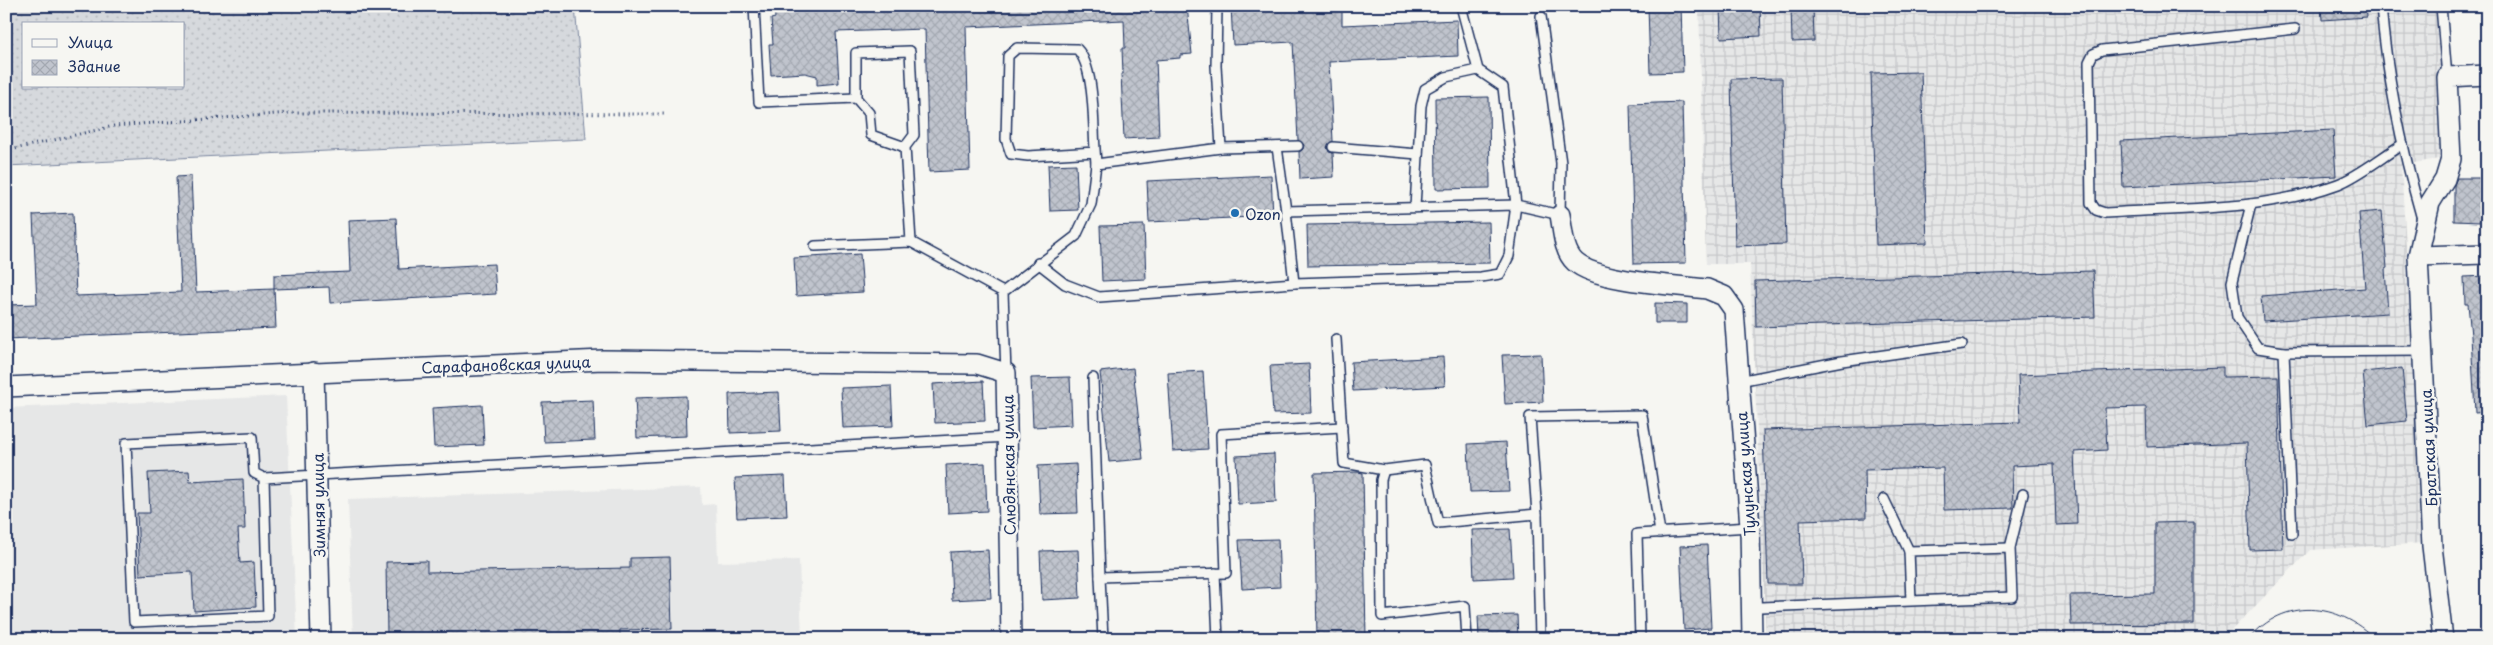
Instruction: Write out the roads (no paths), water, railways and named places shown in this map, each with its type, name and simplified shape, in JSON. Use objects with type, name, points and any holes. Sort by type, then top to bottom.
[{"type":"street","points":[[2447,77],[2487,75]]},
{"type":"street","name":"Братская улица","points":[[2443,639],[2432,546],[2418,256],[2430,203],[2445,179],[2451,159],[2447,77]]},
{"type":"street","name":"Тулунская улица","points":[[1560,215],[1566,246],[1575,261],[1594,273],[1708,289],[1724,296],[1734,310],[1750,527],[1752,639]]},
{"type":"street","points":[[2418,256],[2487,254]]},
{"type":"street","name":"Сарафановская улица","points":[[6,387],[603,360],[977,364],[1006,372]]},
{"type":"street","name":"Зимняя улица","points":[[314,372],[321,639]]},
{"type":"street","name":"Слюдянская улица","points":[[1006,372],[1011,639]]},
{"type":"lane","points":[[754,6],[759,102],[856,98]]},
{"type":"lane","points":[[1218,6],[1216,66],[1221,148]]},
{"type":"lane","points":[[1038,264],[1065,284],[1099,297],[1294,283],[1500,274],[1509,256],[1516,205],[1503,86],[1478,70],[1461,6]]},
{"type":"lane","points":[[2381,6],[2385,53],[2402,144],[2424,226]]},
{"type":"lane","points":[[2441,6],[2447,77]]},
{"type":"lane","points":[[1286,211],[1516,205],[1560,215],[1561,163],[1541,16]]},
{"type":"lane","points":[[2295,29],[2102,50],[2093,54],[2089,62],[2092,203],[2096,210],[2105,213],[2251,204],[2296,197],[2340,183],[2402,144]]},
{"type":"lane","points":[[815,246],[911,242],[1003,292],[1076,236],[1091,204],[1096,164],[1095,152],[1090,93],[1084,56],[1077,49],[1017,48],[1008,56],[1006,140],[1011,154],[1028,156],[1095,152]]},
{"type":"lane","points":[[904,147],[871,135],[869,113],[856,98],[856,53],[910,51],[914,134],[904,147],[911,242]]},
{"type":"lane","points":[[1415,207],[1421,106],[1426,90],[1446,77],[1478,70]]},
{"type":"lane","points":[[1096,164],[1221,148],[1298,146]]},
{"type":"lane","points":[[1277,147],[1294,283]]},
{"type":"lane","points":[[1333,147],[1418,154]]},
{"type":"lane","points":[[2251,204],[2232,282],[2237,317],[2258,348],[2284,352],[2423,351]]},
{"type":"lane","name":"Слюдянская улица","points":[[1003,292],[1006,372]]},
{"type":"lane","points":[[1336,339],[1344,463],[1384,470],[1425,466],[1438,523],[1537,514]]},
{"type":"lane","points":[[1739,381],[1842,361],[1962,344]]},
{"type":"lane","points":[[2284,352],[2292,534]]},
{"type":"lane","points":[[1093,378],[1103,639]]},
{"type":"lane","points":[[1540,639],[1537,514],[1530,417],[1642,415],[1660,533]]},
{"type":"lane","points":[[1100,578],[1226,572],[1222,434],[1342,427]]},
{"type":"lane","points":[[264,478],[268,616],[134,622],[126,443],[252,437],[254,472],[264,478],[607,461],[1008,437]]},
{"type":"lane","points":[[1384,470],[1381,480],[1382,616],[1465,606],[1467,639]]},
{"type":"lane","points":[[1752,608],[2012,597],[2010,548],[2023,494]]},
{"type":"lane","points":[[1884,499],[1909,551],[1911,601]]},
{"type":"lane","points":[[1640,639],[1637,534],[1750,527]]},
{"type":"lane","points":[[1909,551],[2010,548]]},
{"type":"lane","points":[[1215,573],[1218,639]]},
{"type":"tram line","points":[[2249,639],[2263,625],[2278,616],[2294,611],[2311,609],[2345,617],[2375,639]]},
{"type":"place","name":"Ozon","points":[[1235,213]]}]
